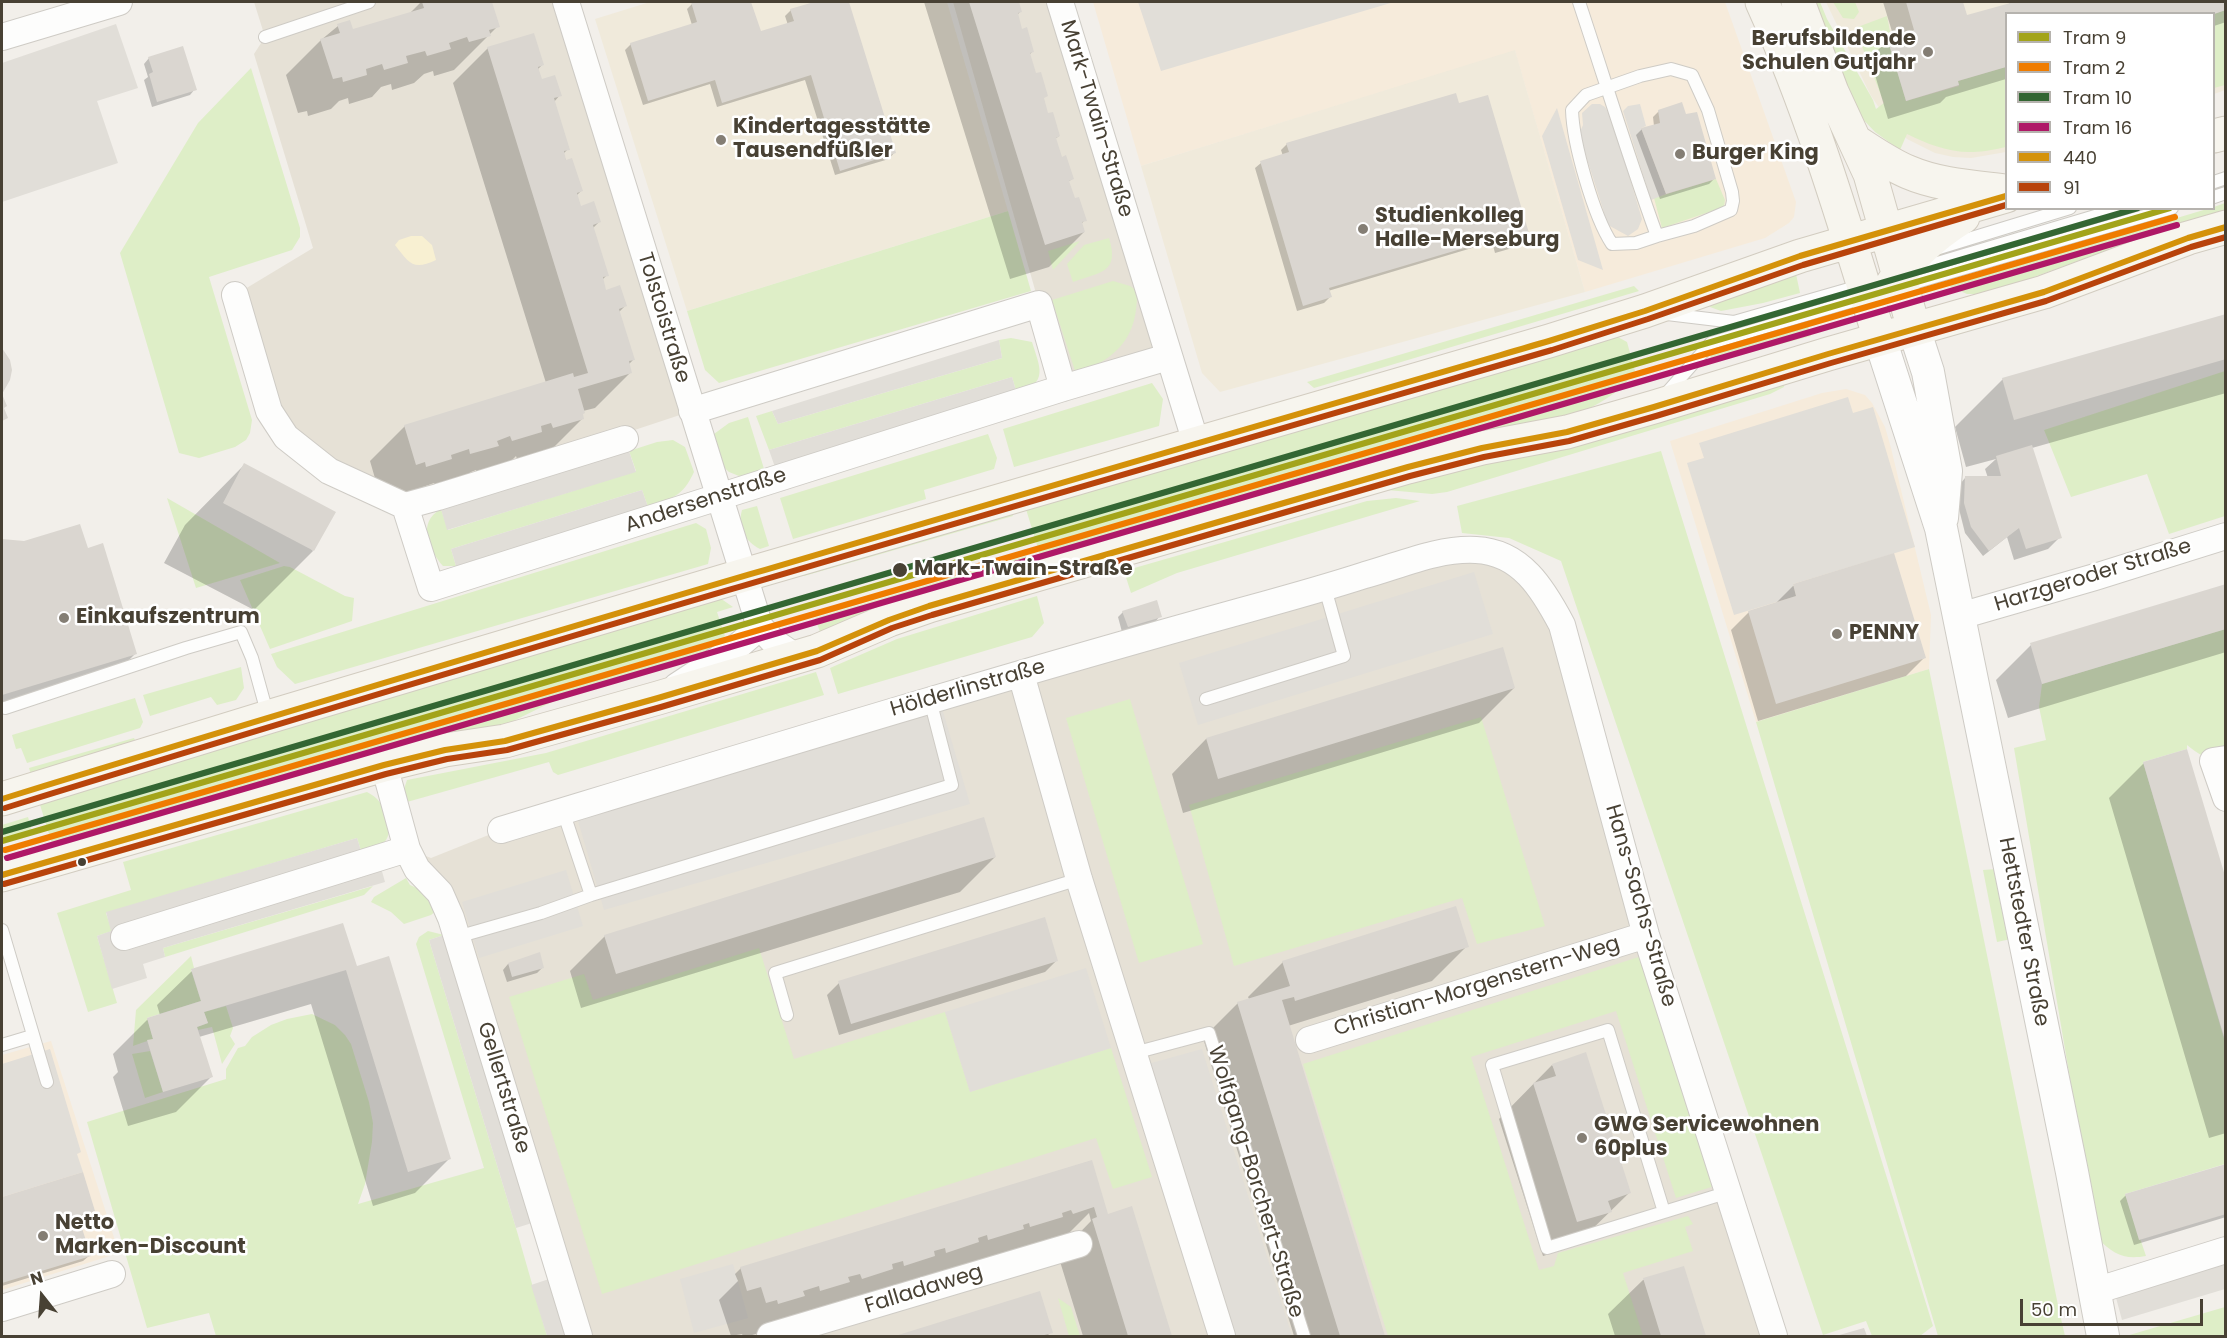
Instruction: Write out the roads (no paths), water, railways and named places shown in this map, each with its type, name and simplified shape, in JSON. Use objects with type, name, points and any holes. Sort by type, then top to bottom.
[{"type":"main road","points":[[1762,2],[1809,123],[1850,242],[1914,329]]},
{"type":"main road","points":[[1798,2],[1832,92],[1875,190],[1886,232],[1881,285],[1880,339]]},
{"type":"main road","points":[[1855,141],[1890,163],[1921,176],[2001,196]]},
{"type":"main road","points":[[1881,285],[1959,219],[2001,196]]},
{"type":"main road","points":[[2,799],[744,575],[1549,341],[1645,311],[1800,256],[2001,196]]},
{"type":"main road","points":[[2,875],[384,765],[445,750],[506,741],[658,698],[817,651],[928,606],[1408,467],[1482,448],[1567,432],[1654,407],[2044,292],[2188,238],[2226,228]]},
{"type":"street","points":[[2,37],[119,2]]},
{"type":"street","name":"Mark-Twain-Straße","points":[[1060,2],[1196,443]]},
{"type":"street","name":"Tolstoistraße","points":[[573,3],[692,411],[760,627]]},
{"type":"street","points":[[235,295],[269,411],[286,437],[329,471],[405,506],[625,439]]},
{"type":"street","points":[[692,411],[1039,304],[1063,388]]},
{"type":"street","name":"Hettstedter Straße","points":[[1914,329],[1928,372],[1946,471],[1941,528]]},
{"type":"street","name":"Hettstedter Straße","points":[[1880,339],[1941,528],[2103,1336]]},
{"type":"street","name":"Andersenstraße","points":[[405,506],[431,588],[1063,388],[1168,357]]},
{"type":"street","name":"Harzgeroder Straße","points":[[1960,616],[2226,536]]},
{"type":"street","name":"Hans-Sachs-Straße","points":[[1438,553],[1479,550],[1502,556],[1519,566],[1536,581],[1562,625],[1646,935],[1774,1336]]},
{"type":"street","name":"Hölderlinstraße","points":[[501,830],[930,700],[1325,588],[1438,553]]},
{"type":"street","points":[[658,698],[738,646],[760,627],[774,642],[796,657]]},
{"type":"street","points":[[1021,674],[1079,879],[1222,1336]]},
{"type":"street","points":[[2226,759],[2213,761],[2226,798]]},
{"type":"street","name":"Gellertstraße","points":[[384,765],[407,849],[417,869],[440,893],[457,937],[579,1336]]},
{"type":"street","points":[[124,937],[407,849]]},
{"type":"street","name":"Christian-Morgenstern-Weg","points":[[1309,1040],[1646,935]]},
{"type":"street","name":"Falladaweg","points":[[770,1336],[1079,1244]]},
{"type":"street","points":[[2095,1291],[2226,1250]]},
{"type":"street","points":[[2,1308],[112,1275]]},
{"type":"lane","points":[[265,37],[369,2]]},
{"type":"lane","points":[[1580,2],[1657,236]]},
{"type":"lane","points":[[1671,69],[1692,75],[1697,82],[1708,110],[1733,201],[1731,210],[1694,226],[1657,236],[1636,243],[1612,244],[1603,231],[1573,131],[1572,110],[1586,95],[1640,76],[1671,69]]},
{"type":"lane","points":[[1886,232],[1904,246],[1919,251],[1940,247],[2063,210]]},
{"type":"lane","points":[[1654,407],[1711,343],[1881,285],[2118,210]]},
{"type":"lane","points":[[1645,311],[1734,322],[2164,210]]},
{"type":"lane","points":[[1206,699],[1344,656],[1325,588]]},
{"type":"lane","points":[[5,708],[186,648],[242,632],[252,658],[268,717]]},
{"type":"lane","points":[[457,937],[952,785],[930,700]]},
{"type":"lane","points":[[563,811],[591,895]]},
{"type":"lane","points":[[788,1015],[775,973],[1079,879]]},
{"type":"lane","points":[[2,930],[46,1082]]},
{"type":"lane","points":[[1664,1212],[1608,1030],[1492,1065],[1547,1248],[1664,1212],[1729,1192]]},
{"type":"lane","name":"Wolfgang-Borchert-Straße","points":[[1134,1053],[1209,1033],[1304,1336]]},
{"type":"lane","points":[[2,1045],[32,1036]]},
{"type":"tram line","name":"10","points":[[2,832],[2131,210]]},
{"type":"tram line","name":"9","points":[[2,841],[2163,210]]},
{"type":"tram line","name":"2","points":[[5,850],[2175,217]]},
{"type":"tram line","name":"16","points":[[7,858],[2177,225]]},
{"type":"place","name":"Berufsbildende Schulen Gutjahr","points":[[1928,52]]},
{"type":"place","name":"Kindertagesstätte Tausendfüßler","points":[[721,140]]},
{"type":"place","name":"Burger King","points":[[1680,154]]},
{"type":"place","name":"Studienkolleg Halle-Merseburg","points":[[1363,229]]},
{"type":"place","name":"Mark-Twain-Straße","points":[[900,570]]},
{"type":"place","name":"Einkaufszentrum","points":[[64,618]]},
{"type":"place","name":"PENNY","points":[[1837,634]]},
{"type":"place","name":"GWG Servicewohnen 60plus","points":[[1582,1138]]},
{"type":"place","name":"Netto Marken-Discount","points":[[43,1236]]}]
